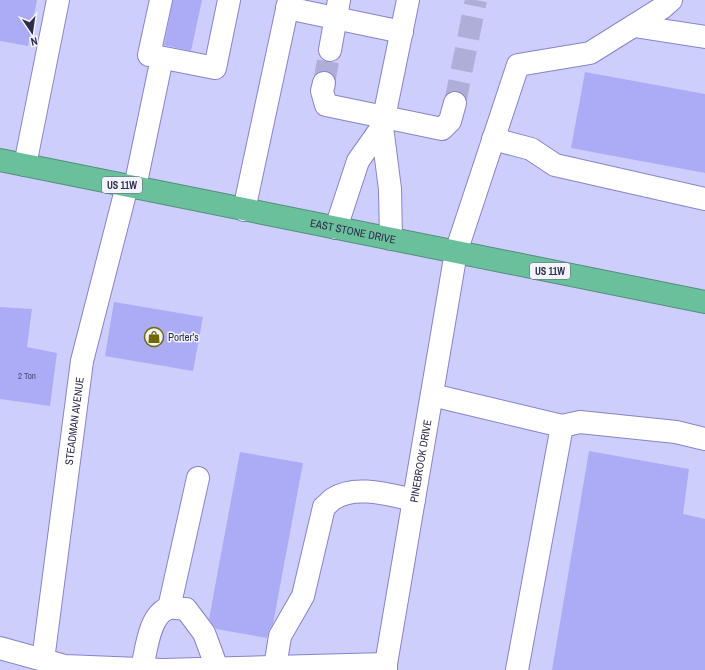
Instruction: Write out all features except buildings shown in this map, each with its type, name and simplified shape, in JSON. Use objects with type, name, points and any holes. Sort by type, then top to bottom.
[{"type":"highway","name":"EAST STONE DRIVE","points":[[0,160],[705,302]]},
{"type":"street","points":[[25,165],[58,0]]},
{"type":"street","points":[[161,0],[149,55],[215,68],[229,0]]},
{"type":"street","points":[[391,239],[390,189],[383,122],[408,0]]},
{"type":"street","points":[[634,26],[662,8],[671,0]]},
{"type":"street","points":[[244,210],[288,4],[338,9],[402,32]]},
{"type":"street","points":[[330,50],[338,9]]},
{"type":"street","points":[[634,26],[705,37]]},
{"type":"street","name":"PINEBROOK DRIVE","points":[[386,667],[456,252],[518,65],[590,53],[634,26]]},
{"type":"street","name":"STEADMAN AVENUE","points":[[43,660],[82,361],[131,187],[162,58]]},
{"type":"street","points":[[324,83],[322,90],[326,105],[383,122],[442,128],[450,121],[455,103]]},
{"type":"street","points":[[336,228],[358,161],[383,122]]},
{"type":"street","points":[[494,139],[531,149],[555,165],[705,199]]},
{"type":"street","points":[[432,395],[562,426],[580,422],[676,432],[705,438]]},
{"type":"street","points":[[517,670],[562,426]]},
{"type":"street","points":[[169,608],[198,478]]},
{"type":"street","points":[[274,667],[280,636],[302,596],[324,507],[334,498],[353,491],[371,492],[414,500]]},
{"type":"street","points":[[142,669],[153,623],[159,614],[169,608],[186,609],[204,633],[217,668]]},
{"type":"street","points":[[0,648],[65,666],[142,669],[386,667]]},
{"type":"tunnel","points":[[455,103],[476,0]]},
{"type":"tunnel","points":[[324,83],[330,50]]},
{"type":"place","name":"Porter's","points":[[154,337]]}]
